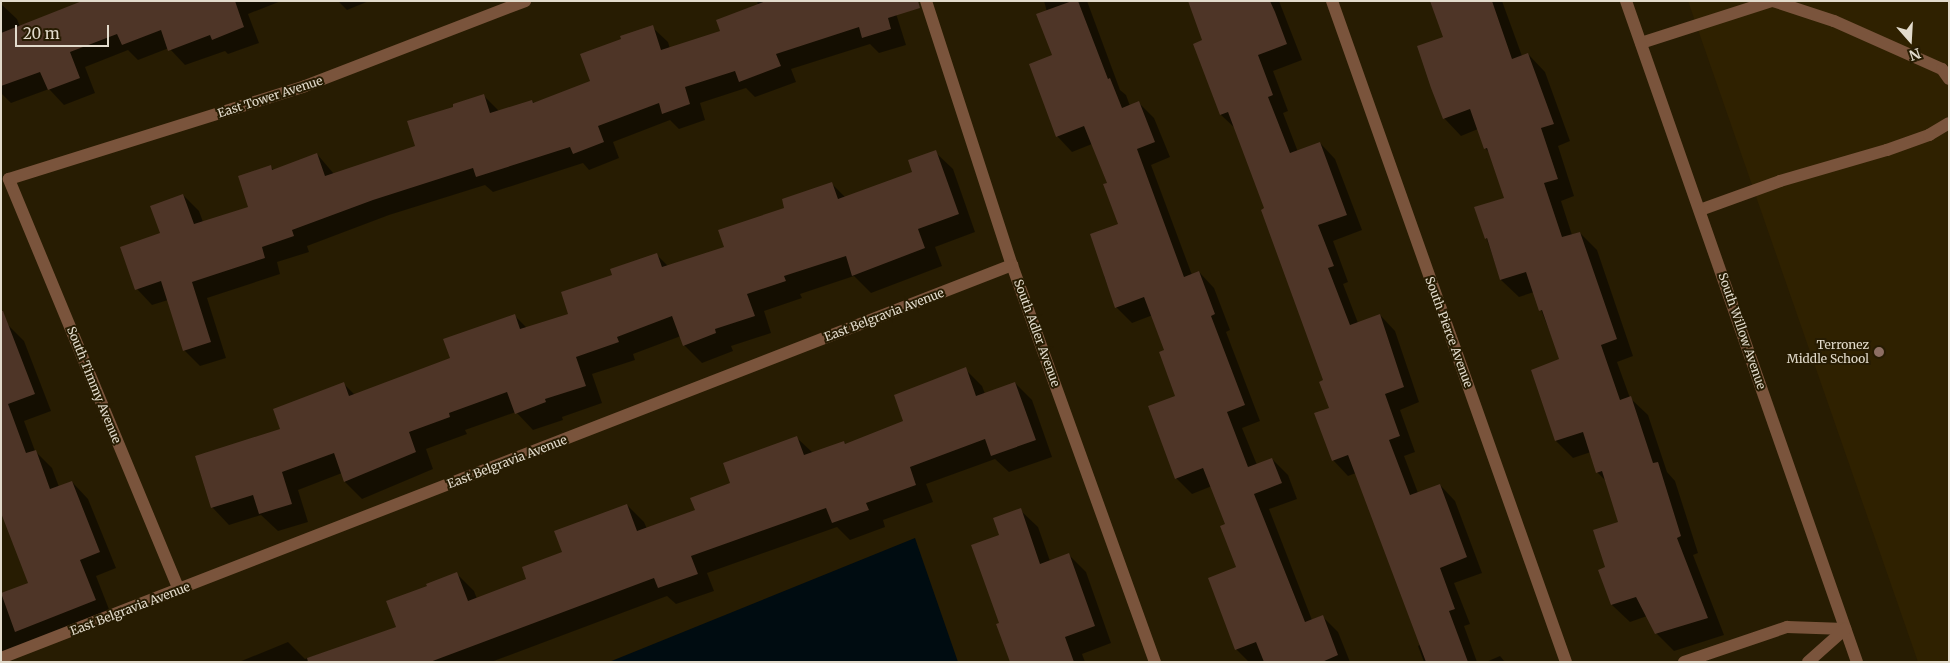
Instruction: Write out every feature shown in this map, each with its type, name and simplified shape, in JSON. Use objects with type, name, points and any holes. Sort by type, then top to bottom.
[{"type":"street","name":"East Tower Avenue","points":[[9,179],[305,86],[525,1]]},
{"type":"street","name":"South Adler Avenue","points":[[926,1],[1012,266],[1155,662]]},
{"type":"street","name":"South Pierce Avenue","points":[[1332,1],[1566,662]]},
{"type":"street","name":"South Willow Avenue","points":[[1626,1],[1857,662]]},
{"type":"street","points":[[1641,44],[1772,1],[1834,21],[1942,69],[1949,79]]},
{"type":"street","points":[[1700,210],[1780,181],[1887,150],[1929,135],[1949,123]]},
{"type":"street","name":"South Timmy Avenue","points":[[9,179],[179,590]]},
{"type":"street","name":"East Belgravia Avenue","points":[[1,658],[1012,266]]},
{"type":"street","points":[[1684,662],[1787,626],[1845,629]]},
{"type":"street","points":[[1808,662],[1845,629]]},
{"type":"shaded area","name":"Terronez Middle School","points":[[1688,1],[1949,1],[1949,662],[1918,662]]},
{"type":"shaded area","points":[[915,538],[958,662],[609,662]]},
{"type":"building","points":[[82,1],[235,1],[244,27],[212,40],[210,35],[168,51],[161,30],[122,45],[117,34],[70,52],[80,78],[48,90],[40,72],[1,86],[1,33]]},
{"type":"building","points":[[766,1],[918,1],[920,8],[888,18],[891,29],[862,38],[859,27],[776,54],[781,66],[739,82],[735,71],[685,87],[690,104],[662,114],[659,103],[598,126],[604,142],[573,154],[570,147],[476,177],[473,168],[373,200],[292,230],[294,236],[262,247],[265,258],[192,282],[211,342],[183,351],[161,281],[135,290],[120,247],[160,233],[150,206],[183,194],[194,224],[248,207],[238,176],[271,165],[272,170],[317,153],[325,176],[415,146],[407,121],[453,107],[453,104],[484,94],[490,113],[532,100],[533,103],[590,81],[580,54],[621,39],[620,36],[653,25],[661,50],[720,31],[716,20]]},
{"type":"building","points":[[1072,1],[1078,1],[1108,79],[1110,78],[1122,108],[1139,101],[1155,142],[1137,149],[1184,277],[1199,271],[1215,314],[1211,316],[1245,405],[1227,412],[1248,467],[1272,458],[1282,483],[1254,494],[1305,622],[1323,615],[1338,655],[1322,662],[1264,662],[1256,642],[1235,650],[1208,578],[1236,567],[1220,526],[1225,524],[1203,468],[1175,479],[1148,406],[1175,396],[1159,352],[1164,350],[1144,297],[1115,308],[1090,234],[1118,224],[1103,184],[1107,183],[1084,126],[1056,137],[1029,64],[1052,55],[1036,14]]},
{"type":"building","points":[[1188,1],[1270,1],[1275,12],[1287,44],[1258,55],[1273,95],[1268,97],[1290,153],[1320,142],[1347,215],[1318,225],[1334,266],[1328,268],[1350,325],[1380,314],[1404,387],[1385,394],[1400,436],[1389,440],[1410,495],[1440,484],[1467,557],[1440,568],[1455,609],[1449,611],[1468,662],[1426,662],[1348,455],[1332,461],[1314,413],[1329,408],[1319,382],[1323,380],[1261,210],[1264,208],[1228,112],[1220,115],[1193,44],[1202,40]]},
{"type":"building","points":[[1430,1],[1492,1],[1512,59],[1528,53],[1554,124],[1541,128],[1558,179],[1544,183],[1562,237],[1580,232],[1617,339],[1601,345],[1620,400],[1631,396],[1653,463],[1658,462],[1681,536],[1677,538],[1708,618],[1655,634],[1636,597],[1611,605],[1598,570],[1605,567],[1593,530],[1618,522],[1602,471],[1596,473],[1583,432],[1555,441],[1531,370],[1559,359],[1542,310],[1539,311],[1526,272],[1500,280],[1487,238],[1485,239],[1474,207],[1504,198],[1487,148],[1484,149],[1470,109],[1443,119],[1431,88],[1417,46],[1443,37]]},
{"type":"building","points":[[936,150],[959,214],[918,229],[925,248],[852,276],[846,256],[784,276],[786,281],[747,294],[755,316],[715,329],[716,333],[683,346],[672,316],[617,337],[619,342],[576,357],[586,386],[545,399],[546,402],[515,414],[507,392],[449,413],[450,417],[409,432],[416,452],[344,482],[334,453],[282,472],[292,504],[259,514],[253,495],[211,508],[195,456],[280,429],[273,409],[344,382],[349,396],[450,358],[443,339],[515,314],[520,329],[568,314],[561,292],[612,275],[610,269],[657,253],[662,267],[724,247],[718,230],[784,208],[782,199],[832,182],[838,199],[912,172],[908,160]]},
{"type":"building","points":[[1,311],[3,311],[35,394],[8,404],[26,453],[36,450],[50,489],[72,481],[100,552],[80,560],[96,600],[15,632],[1,593],[28,583],[1,513]]},
{"type":"building","points":[[966,367],[976,396],[1015,382],[1036,440],[991,456],[985,439],[910,467],[916,485],[866,503],[869,510],[832,523],[826,508],[691,556],[698,574],[658,588],[654,578],[430,662],[308,662],[307,658],[396,627],[386,601],[427,586],[426,584],[457,572],[468,601],[526,579],[522,567],[562,552],[554,531],[627,504],[637,531],[695,510],[690,498],[730,483],[723,463],[797,436],[804,455],[844,441],[845,444],[903,421],[894,395]]},
{"type":"building","points":[[1021,508],[1040,564],[1069,553],[1095,626],[1065,637],[1074,662],[1010,662],[996,624],[999,623],[971,545],[999,535],[993,518]]},
{"type":"place","name":"Terronez Middle School","points":[[1879,352]]}]
